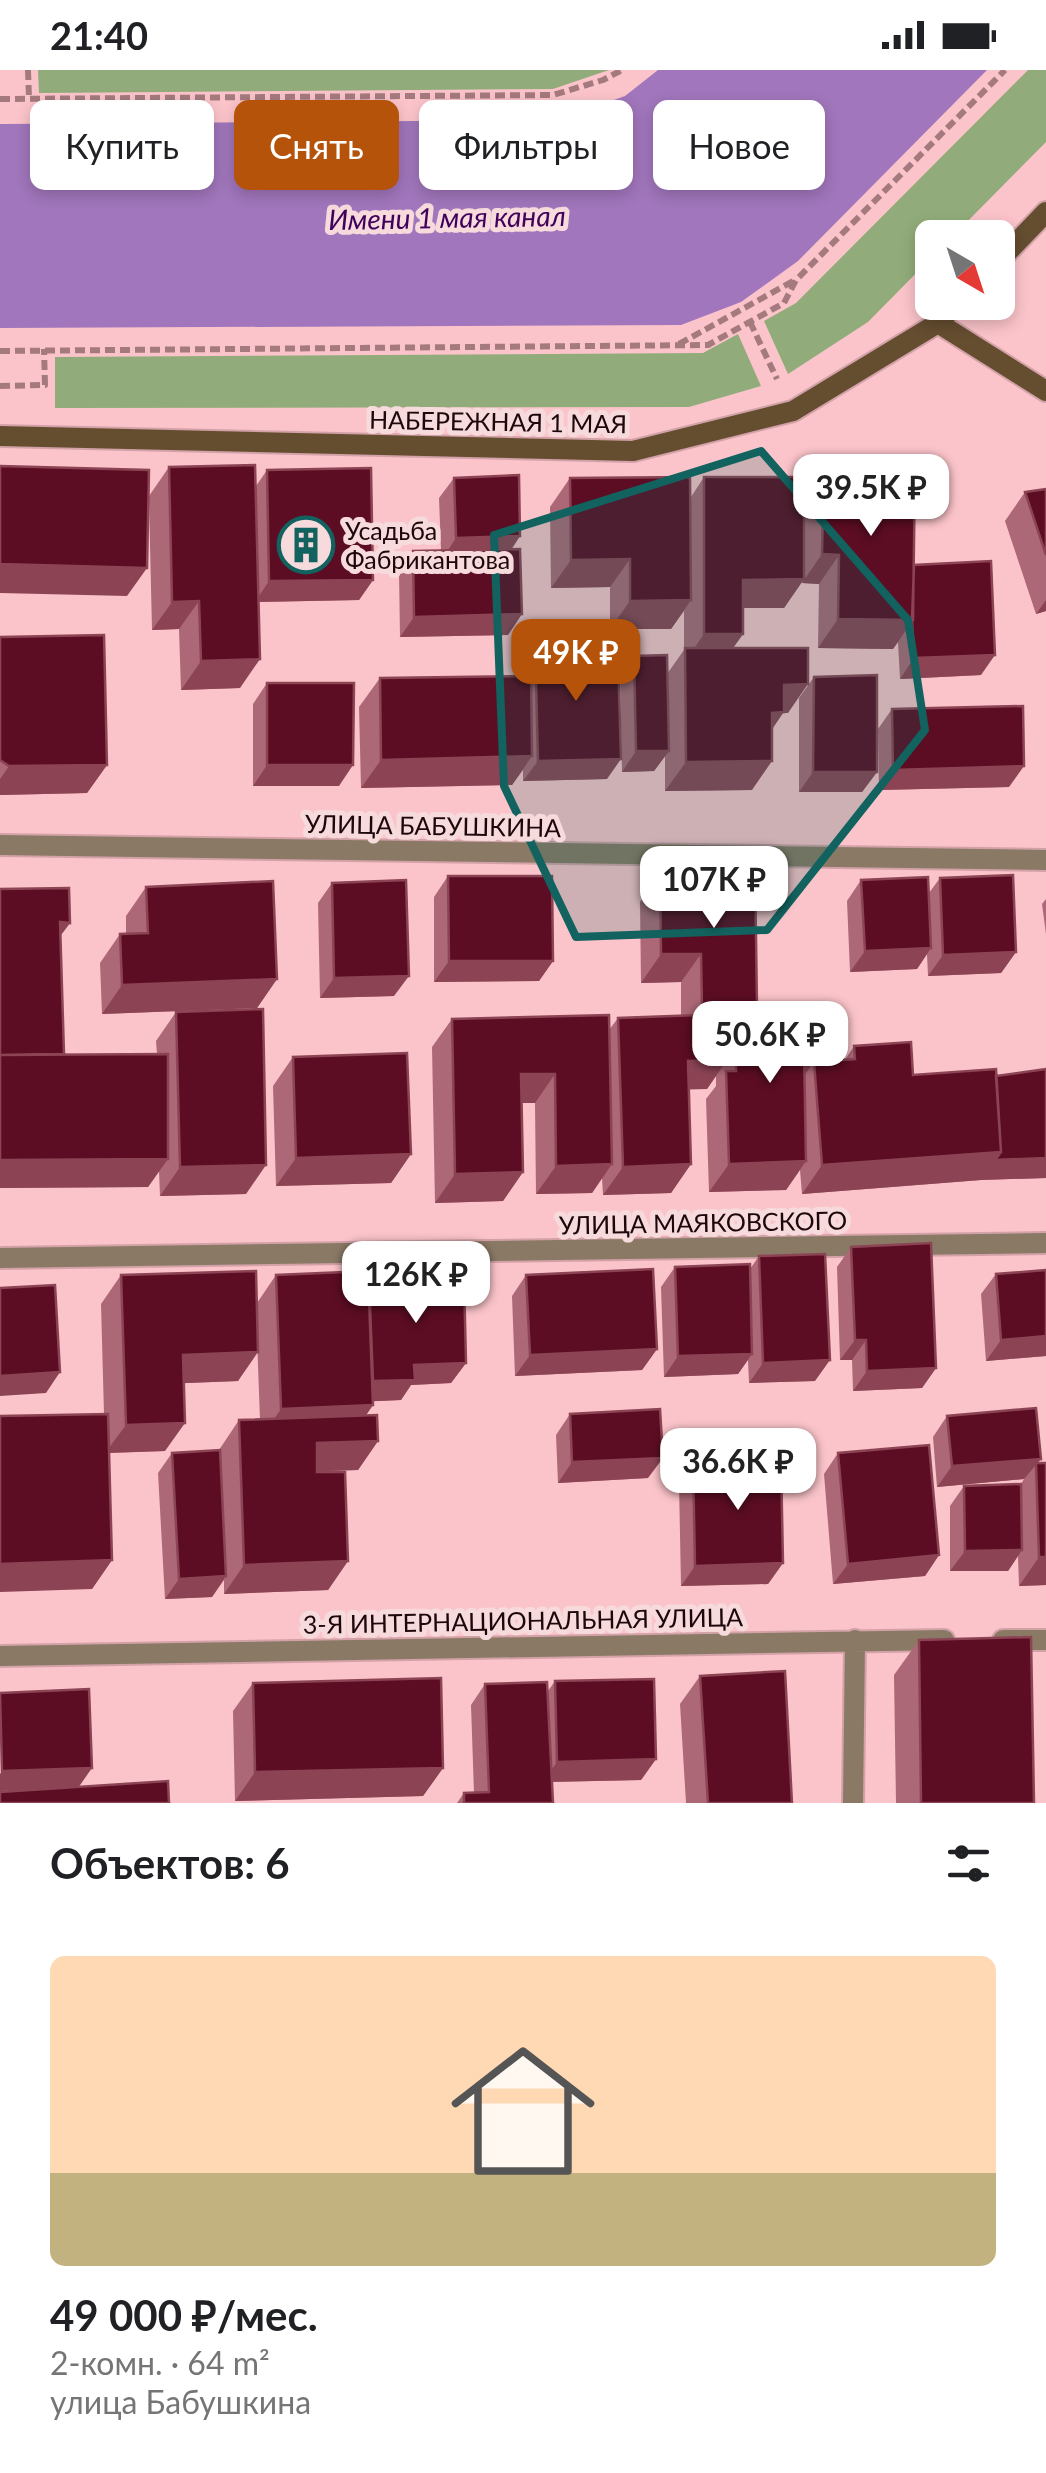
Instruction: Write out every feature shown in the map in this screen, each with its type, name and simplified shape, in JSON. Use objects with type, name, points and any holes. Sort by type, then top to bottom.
[{"type":"main road","points":[[1015,244],[1046,212]]},
{"type":"main road","name":"НАБЕРЕЖНАЯ 1 МАЯ","points":[[0,436],[633,451],[793,411],[941,320]]},
{"type":"main road","points":[[938,323],[1046,392]]},
{"type":"street","name":"УЛИЦА БАБУШКИНА","points":[[0,845],[1046,860]]},
{"type":"street","name":"УЛИЦА МАЯКОВСКОГО","points":[[0,1258],[1046,1243]]},
{"type":"street","points":[[854,1803],[855,1640]]},
{"type":"street","name":"3-Я ИНТЕРНАЦИОНАЛЬНАЯ УЛИЦА","points":[[0,1656],[1046,1640]]},
{"type":"path","points":[[28,70],[28,100]]},
{"type":"path","points":[[0,99],[554,95],[604,80],[622,70]]},
{"type":"path","points":[[676,346],[796,280],[1005,70]]},
{"type":"path","points":[[0,351],[708,345],[784,303],[796,280]]},
{"type":"path","points":[[750,322],[766,356]]},
{"type":"path","points":[[0,386],[45,385],[44,349]]},
{"type":"highlighted area","points":[[761,451],[908,620],[925,730],[767,930],[576,937],[504,786],[494,535]]},
{"type":"green space","points":[[38,70],[609,70],[553,89],[39,93]]},
{"type":"green space","points":[[1028,70],[1046,70],[1046,142],[969,220],[915,220],[915,274],[868,322],[788,374],[764,321],[796,303]]},
{"type":"green space","points":[[738,334],[761,386],[689,407],[55,408],[55,357],[703,353]]},
{"type":"water","name":"Имени 1 мая канал","points":[[658,70],[987,70],[798,261],[741,302],[681,325],[0,328],[0,124],[30,124],[30,190],[214,190],[214,122],[234,122],[234,190],[399,190],[399,121],[419,121],[419,190],[633,190],[633,100],[614,100]]},
{"type":"building","points":[[255,465],[260,659],[201,661],[199,601],[172,602],[169,467]]},
{"type":"building","points":[[824,465],[915,466],[913,620],[838,619],[839,555],[822,554]]},
{"type":"building","points":[[0,466],[149,470],[147,568],[0,564]]},
{"type":"building","name":"Усадьба Фабрикантова","points":[[371,468],[373,580],[269,581],[267,470]]},
{"type":"building","points":[[519,475],[520,536],[456,538],[454,478]]},
{"type":"building","points":[[690,477],[691,600],[630,601],[630,559],[571,560],[570,478]]},
{"type":"building","points":[[704,477],[804,477],[804,579],[743,580],[743,634],[704,634]]},
{"type":"building","points":[[1046,489],[1046,555],[1025,492]]},
{"type":"building","points":[[520,549],[522,614],[414,617],[413,551]]},
{"type":"building","points":[[991,561],[995,655],[914,658],[914,565]]},
{"type":"building","points":[[104,635],[107,765],[9,766],[0,760],[0,637]]},
{"type":"building","points":[[575,638],[575,656],[618,655],[621,759],[538,761],[535,640]]},
{"type":"building","points":[[685,648],[808,648],[808,684],[784,685],[784,712],[772,713],[772,761],[686,762]]},
{"type":"building","points":[[667,655],[669,751],[636,751],[634,656]]},
{"type":"building","points":[[877,675],[877,772],[813,772],[814,677]]},
{"type":"building","points":[[531,676],[532,756],[381,760],[380,678]]},
{"type":"building","points":[[267,683],[354,683],[353,765],[267,765]]},
{"type":"building","points":[[1023,706],[1024,766],[893,770],[892,709]]},
{"type":"building","points":[[755,871],[757,1005],[702,1006],[701,954],[661,954],[660,873]]},
{"type":"building","points":[[1013,875],[1016,952],[943,955],[940,878]]},
{"type":"building","points":[[448,876],[552,876],[553,961],[449,961]]},
{"type":"building","points":[[928,877],[931,948],[865,951],[861,880]]},
{"type":"building","points":[[406,880],[409,976],[334,978],[332,883]]},
{"type":"building","points":[[273,881],[277,979],[122,985],[120,934],[148,933],[146,887]]},
{"type":"building","points":[[69,888],[70,923],[60,922],[64,1054],[0,1055],[0,889]]},
{"type":"building","points":[[263,1009],[266,1165],[180,1167],[176,1012]]},
{"type":"building","points":[[824,1010],[825,1046],[804,1047],[806,1161],[729,1164],[726,1071],[736,1071],[735,1013]]},
{"type":"building","points":[[726,1014],[727,1060],[688,1061],[691,1164],[623,1167],[618,1018]]},
{"type":"building","points":[[609,1015],[612,1164],[556,1166],[555,1074],[521,1074],[523,1172],[455,1174],[452,1019]]},
{"type":"building","points":[[911,1042],[913,1075],[996,1069],[1001,1152],[822,1165],[814,1062],[855,1059],[854,1046]]},
{"type":"building","points":[[407,1053],[411,1154],[296,1158],[293,1057]]},
{"type":"building","points":[[168,1054],[168,1159],[0,1160],[0,1055]]},
{"type":"building","points":[[1046,1069],[1046,1158],[995,1160],[1001,1152],[996,1076]]},
{"type":"building","points":[[931,1243],[936,1368],[867,1371],[866,1340],[855,1340],[851,1247]]},
{"type":"building","points":[[825,1254],[830,1360],[763,1363],[759,1256]]},
{"type":"building","points":[[750,1264],[752,1354],[678,1356],[675,1267]]},
{"type":"building","points":[[653,1269],[657,1349],[530,1355],[526,1275]]},
{"type":"building","points":[[1046,1270],[1046,1336],[1001,1340],[996,1274]]},
{"type":"building","points":[[256,1271],[258,1352],[183,1355],[185,1423],[126,1425],[121,1275]]},
{"type":"building","points":[[368,1271],[373,1405],[281,1409],[276,1275]]},
{"type":"building","points":[[464,1278],[466,1363],[414,1365],[415,1380],[373,1381],[369,1281]]},
{"type":"building","points":[[55,1285],[60,1372],[0,1376],[0,1288]]},
{"type":"building","points":[[1036,1408],[1041,1459],[952,1466],[947,1416]]},
{"type":"building","points":[[660,1409],[663,1458],[572,1462],[570,1414]]},
{"type":"building","points":[[108,1414],[112,1560],[0,1564],[0,1416]]},
{"type":"building","points":[[377,1415],[378,1441],[317,1443],[317,1472],[345,1472],[348,1561],[244,1565],[239,1420]]},
{"type":"building","points":[[929,1445],[939,1555],[848,1564],[838,1453]]},
{"type":"building","points":[[220,1450],[226,1576],[179,1579],[172,1453]]},
{"type":"building","points":[[781,1461],[783,1563],[695,1566],[693,1463]]},
{"type":"building","points":[[1036,1463],[1046,1463],[1046,1557],[1039,1557]]},
{"type":"building","points":[[1021,1484],[1022,1550],[965,1551],[964,1486]]},
{"type":"building","points":[[1031,1637],[1034,1803],[921,1803],[919,1640]]},
{"type":"building","points":[[785,1671],[792,1803],[708,1803],[700,1676]]},
{"type":"building","points":[[441,1678],[443,1768],[255,1772],[253,1683]]},
{"type":"building","points":[[654,1679],[656,1759],[557,1762],[555,1681]]},
{"type":"building","points":[[547,1682],[553,1803],[464,1803],[464,1793],[489,1792],[485,1684]]},
{"type":"building","points":[[89,1689],[92,1768],[2,1771],[0,1693]]},
{"type":"building","points":[[168,1781],[169,1803],[0,1803],[0,1792]]},
{"type":"place","name":"Усадьба Фабрикантова","points":[[306,545]]}]
